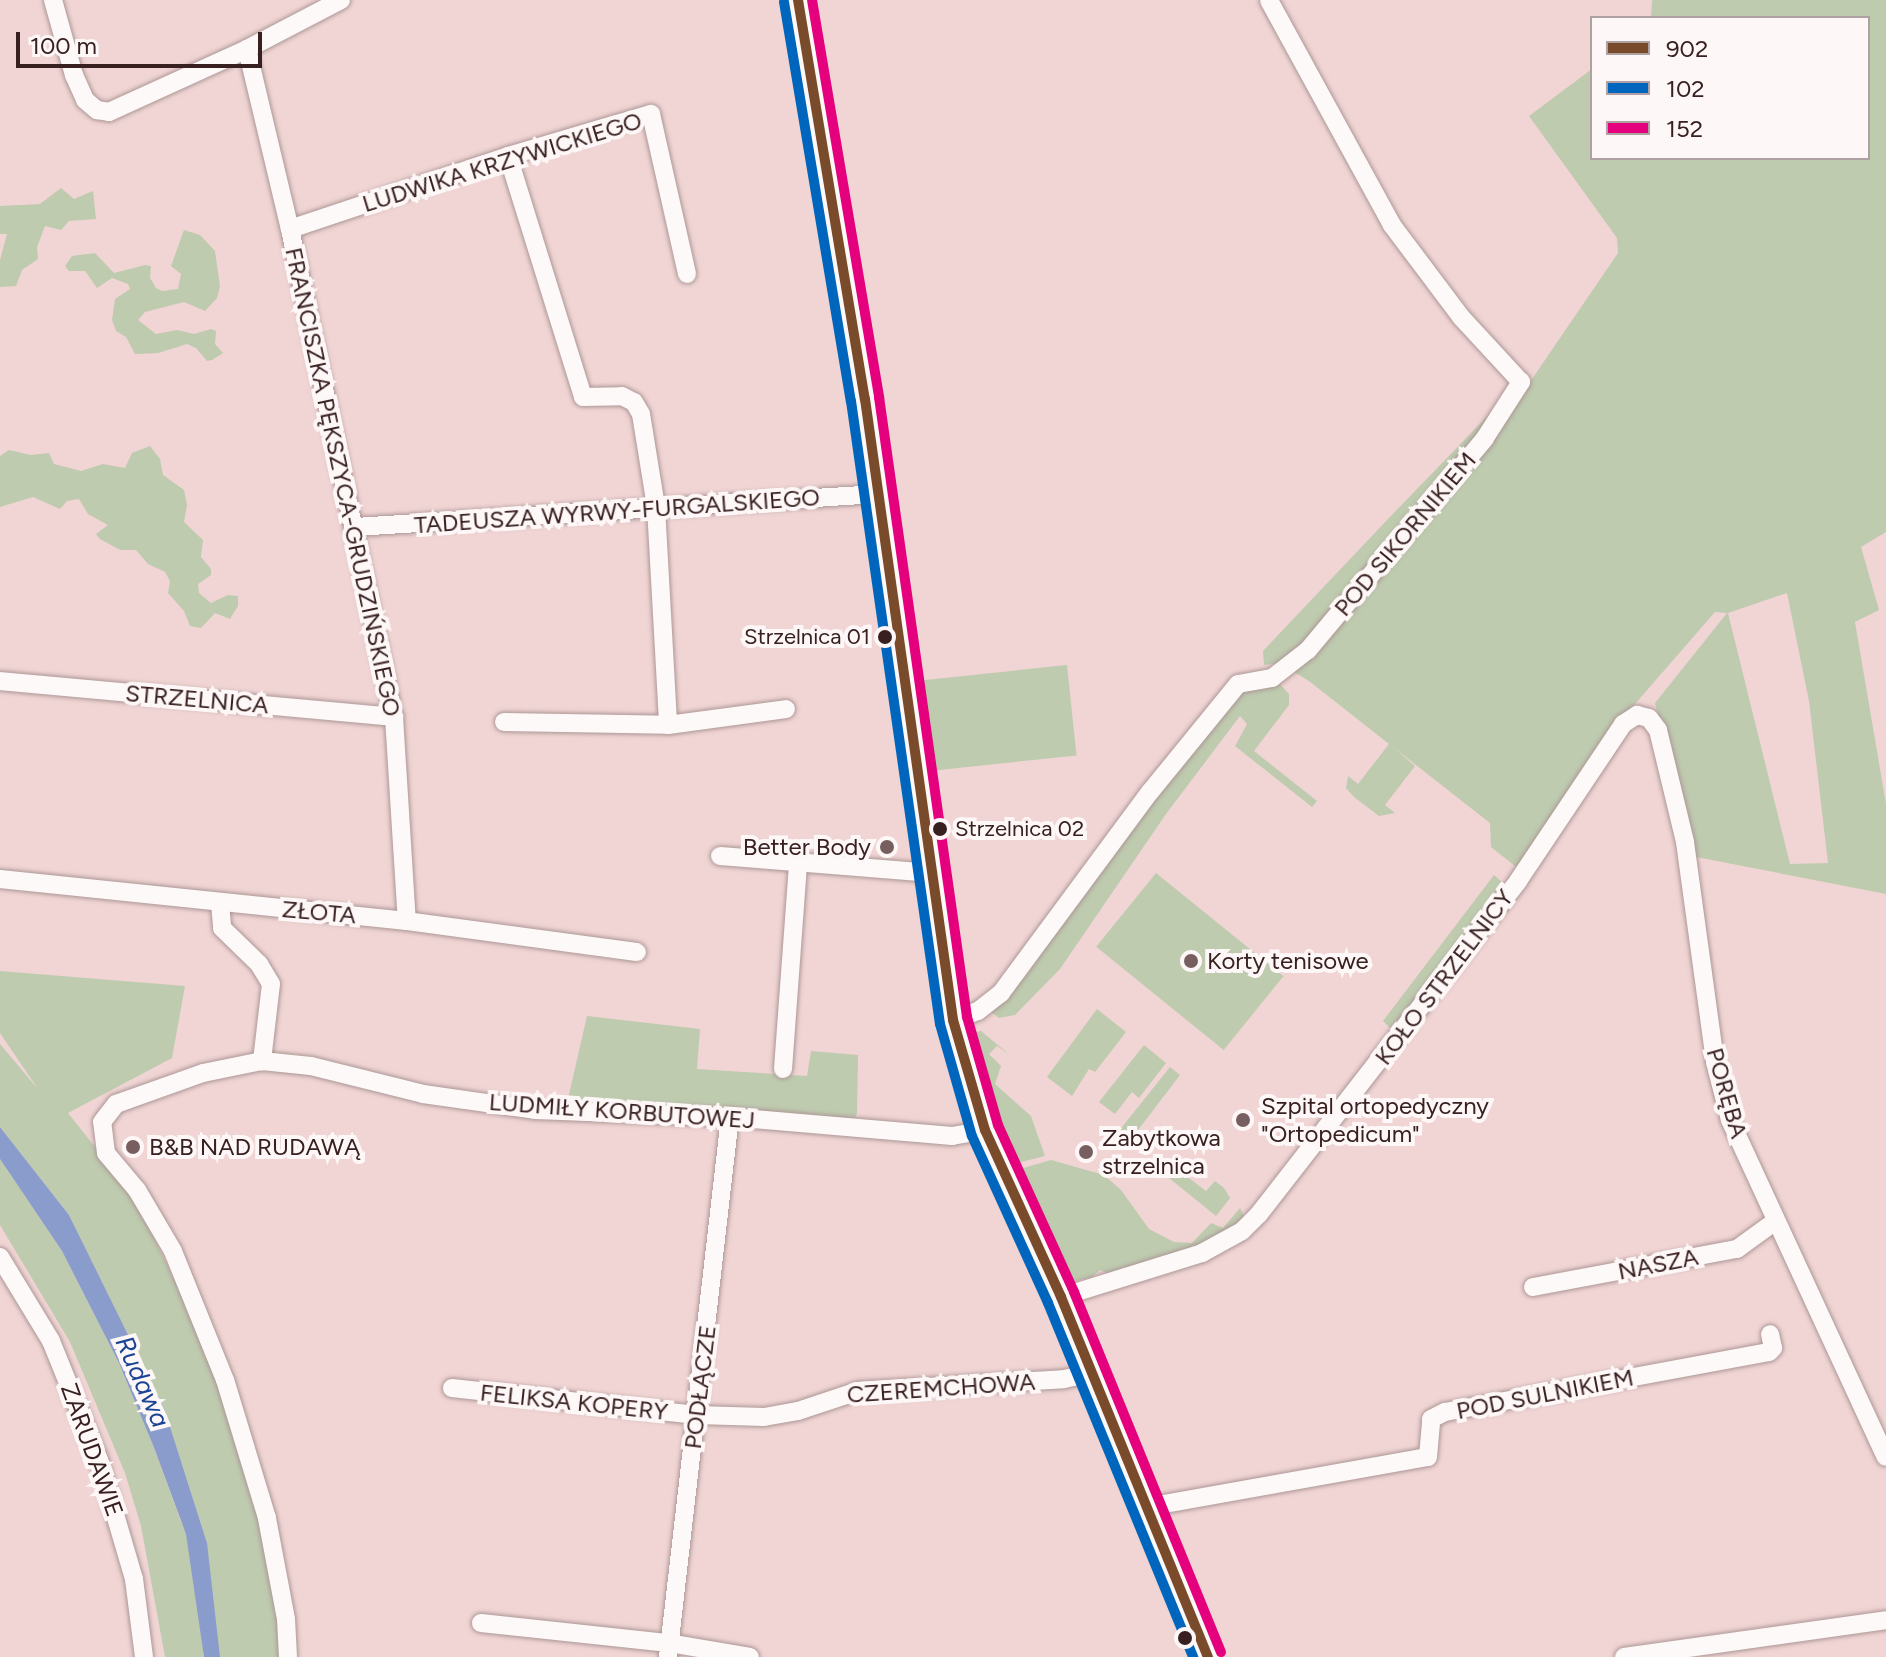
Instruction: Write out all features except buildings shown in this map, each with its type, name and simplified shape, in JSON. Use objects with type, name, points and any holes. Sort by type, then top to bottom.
[{"type":"street","points":[[53,0],[74,75],[85,100],[97,110],[109,112],[247,49],[341,0]]},
{"type":"street","points":[[798,0],[878,494],[932,873],[965,1016],[985,1130],[1061,1297],[1208,1657]]},
{"type":"street","name":"POD SIKORNIKIEM","points":[[965,1016],[1001,993],[1150,792],[1238,684],[1272,678],[1308,650],[1485,438],[1521,382],[1461,317],[1392,225],[1269,0]]},
{"type":"street","name":"FRANCISZKA PĘKSZYCA-GRUDZIŃSKIEGO","points":[[247,49],[290,229],[394,717],[407,921]]},
{"type":"street","name":"LUDWIKA KRZYWICKIEGO","points":[[290,229],[508,156],[651,114],[687,274]]},
{"type":"street","points":[[508,156],[583,397],[622,396],[638,408],[656,507],[668,725]]},
{"type":"street","name":"TADEUSZA WYRWY-FURGALSKIEGO","points":[[355,527],[878,494]]},
{"type":"street","name":"STRZELNICA","points":[[0,681],[394,717]]},
{"type":"street","points":[[504,722],[668,725],[786,709]]},
{"type":"street","name":"PORĘBA","points":[[1637,715],[1649,718],[1658,730],[1685,842],[1715,1062],[1730,1120],[1774,1222],[1886,1457]]},
{"type":"street","name":"KOŁO STRZELNICY","points":[[1061,1297],[1202,1253],[1242,1231],[1259,1214],[1518,881],[1623,724],[1637,715]]},
{"type":"street","points":[[720,856],[932,873]]},
{"type":"street","points":[[783,1069],[798,864]]},
{"type":"street","name":"ZŁOTA","points":[[0,879],[407,921],[637,952]]},
{"type":"street","points":[[220,903],[222,928],[259,964],[271,984],[262,1061]]},
{"type":"street","name":"LUDMIŁY KORBUTOWEJ","points":[[288,1657],[286,1619],[267,1518],[225,1380],[173,1251],[137,1190],[106,1153],[102,1122],[116,1104],[203,1073],[262,1061],[311,1066],[423,1094],[535,1110],[730,1117],[952,1136],[985,1130]]},
{"type":"street","name":"PODŁĄCZE","points":[[669,1650],[730,1117]]},
{"type":"street","name":"NASZA","points":[[1533,1287],[1737,1249],[1774,1222]]},
{"type":"street","name":"ZARUDAWIE","points":[[0,1257],[51,1341],[99,1460],[134,1579],[144,1657]]},
{"type":"street","name":"POD SULNIKIEM","points":[[1147,1507],[1428,1457],[1431,1419],[1445,1412],[1769,1352],[1773,1348],[1770,1334]]},
{"type":"street","name":"CZEREMCHOWA","points":[[697,1415],[764,1417],[798,1411],[858,1391],[1064,1379],[1093,1373]]},
{"type":"street","name":"FELIKSA KOPERY","points":[[452,1388],[697,1415]]},
{"type":"street","points":[[1624,1657],[1886,1620]]},
{"type":"street","points":[[481,1623],[669,1650],[750,1657]]},
{"type":"green space","points":[[1652,0],[1886,0],[1886,532],[1861,547],[1879,610],[1855,622],[1886,804],[1886,894],[1691,856],[1655,703],[1727,613],[1715,612],[1628,712],[1528,861],[1515,866],[1491,847],[1490,823],[1393,747],[1415,766],[1385,805],[1395,813],[1379,816],[1354,797],[1346,788],[1348,776],[1358,784],[1389,744],[1309,681],[1279,663],[1264,665],[1263,651],[1388,519],[1499,404],[1515,404],[1618,253],[1617,238],[1529,116],[1590,70],[1590,160],[1870,160],[1870,16],[1651,16]],"holes":[[[1787,593],[1809,701],[1828,863],[1790,864],[1728,613]]]},
{"type":"green space","points":[[61,188],[74,199],[93,191],[96,219],[69,221],[61,230],[45,226],[37,247],[38,259],[22,270],[16,286],[0,287],[0,260],[7,234],[0,234],[0,206],[40,204]]},
{"type":"green space","points":[[184,230],[200,235],[215,251],[220,286],[217,298],[205,311],[184,302],[145,312],[138,320],[156,334],[177,330],[194,334],[211,329],[216,331],[215,344],[223,353],[207,361],[196,348],[187,344],[158,353],[135,354],[126,337],[116,331],[112,320],[115,299],[130,289],[128,284],[112,278],[97,288],[85,271],[69,271],[65,266],[72,256],[95,253],[114,273],[151,266],[150,278],[156,288],[162,291],[178,289],[181,274],[171,266]]},
{"type":"green space","points":[[150,446],[160,459],[163,475],[184,490],[187,505],[184,522],[203,540],[201,557],[211,569],[211,575],[198,584],[199,593],[211,603],[228,595],[238,596],[238,606],[230,619],[215,613],[201,628],[190,626],[184,611],[168,593],[170,581],[165,572],[148,564],[136,550],[120,550],[100,539],[96,534],[108,525],[88,514],[79,499],[67,501],[60,509],[33,497],[0,507],[0,456],[9,450],[31,455],[49,453],[54,464],[81,471],[103,464],[125,468],[132,453]]},
{"type":"green space","points":[[1067,665],[1077,756],[932,771],[923,680]]},
{"type":"green space","points":[[1278,682],[1289,694],[1289,705],[1254,751],[1317,801],[1312,807],[1235,746],[1247,724],[1240,716],[1166,814],[1060,969],[1015,1015],[999,1018],[991,1012],[1240,689]]},
{"type":"green space","name":"Korty tenisowe","points":[[1156,873],[1283,976],[1224,1050],[1096,947]]},
{"type":"green space","points":[[1494,875],[1502,882],[1502,898],[1395,1033],[1383,1021]]},
{"type":"green space","points":[[0,971],[185,986],[172,1058],[68,1113],[131,1192],[196,1323],[239,1446],[281,1590],[283,1657],[207,1657],[207,1543],[172,1434],[150,1437],[182,1524],[188,1523],[204,1657],[165,1657],[141,1526],[125,1473],[70,1342],[0,1225],[0,1159],[62,1251],[119,1363],[140,1412],[164,1410],[69,1215],[0,1127],[0,1044],[38,1089],[0,1033]]},
{"type":"green space","points":[[1097,1009],[1126,1032],[1095,1072],[1089,1069],[1072,1096],[1047,1077]]},
{"type":"green space","points":[[587,1016],[700,1029],[697,1069],[807,1076],[811,1051],[858,1055],[857,1113],[855,1118],[567,1103]]},
{"type":"green space","points":[[981,1031],[1010,1055],[997,1046],[989,1054],[1001,1066],[995,1084],[1031,1116],[1045,1156],[1017,1163],[996,1108],[977,1043],[976,1032]]},
{"type":"green space","points":[[1144,1045],[1166,1063],[1139,1098],[1132,1092],[1115,1114],[1099,1102]]},
{"type":"green space","points":[[1170,1067],[1180,1075],[1135,1134],[1140,1139],[1135,1146],[1118,1132]]},
{"type":"green space","points":[[1051,1160],[1104,1175],[1121,1190],[1149,1229],[1174,1242],[1192,1243],[1211,1223],[1223,1228],[1240,1208],[1246,1220],[1193,1254],[1109,1274],[1100,1270],[1092,1277],[1074,1281],[1068,1278],[1020,1169]]},
{"type":"green space","points":[[1177,1169],[1206,1191],[1215,1181],[1224,1188],[1230,1198],[1216,1216],[1169,1178]]},
{"type":"water","name":"Rudawa","points":[[0,1127],[69,1215],[164,1408],[207,1543],[220,1657],[204,1657],[186,1534],[119,1363],[62,1251],[0,1159]]},
{"type":"transit line","name":"902","points":[[798,0],[865,399],[953,1020],[985,1130],[1061,1297],[1208,1657]]},
{"type":"transit line","name":"152","points":[[812,0],[879,397],[967,1017],[998,1125],[1074,1292],[1221,1652]]},
{"type":"transit line","name":"102","points":[[784,2],[851,401],[940,1024],[972,1136],[1048,1303],[1193,1657]]},
{"type":"place","name":"Strzelnica 01","points":[[885,637]]},
{"type":"place","name":"Strzelnica 02","points":[[940,829]]},
{"type":"place","name":"Better Body","points":[[887,847]]},
{"type":"place","name":"Korty tenisowe","points":[[1191,961]]},
{"type":"place","name":"Szpital ortopedyczny \"Ortopedicum\"","points":[[1243,1120]]},
{"type":"place","name":"B&B NAD RUDAWĄ","points":[[133,1147]]},
{"type":"place","name":"Zabytkowa strzelnica","points":[[1086,1152]]}]
